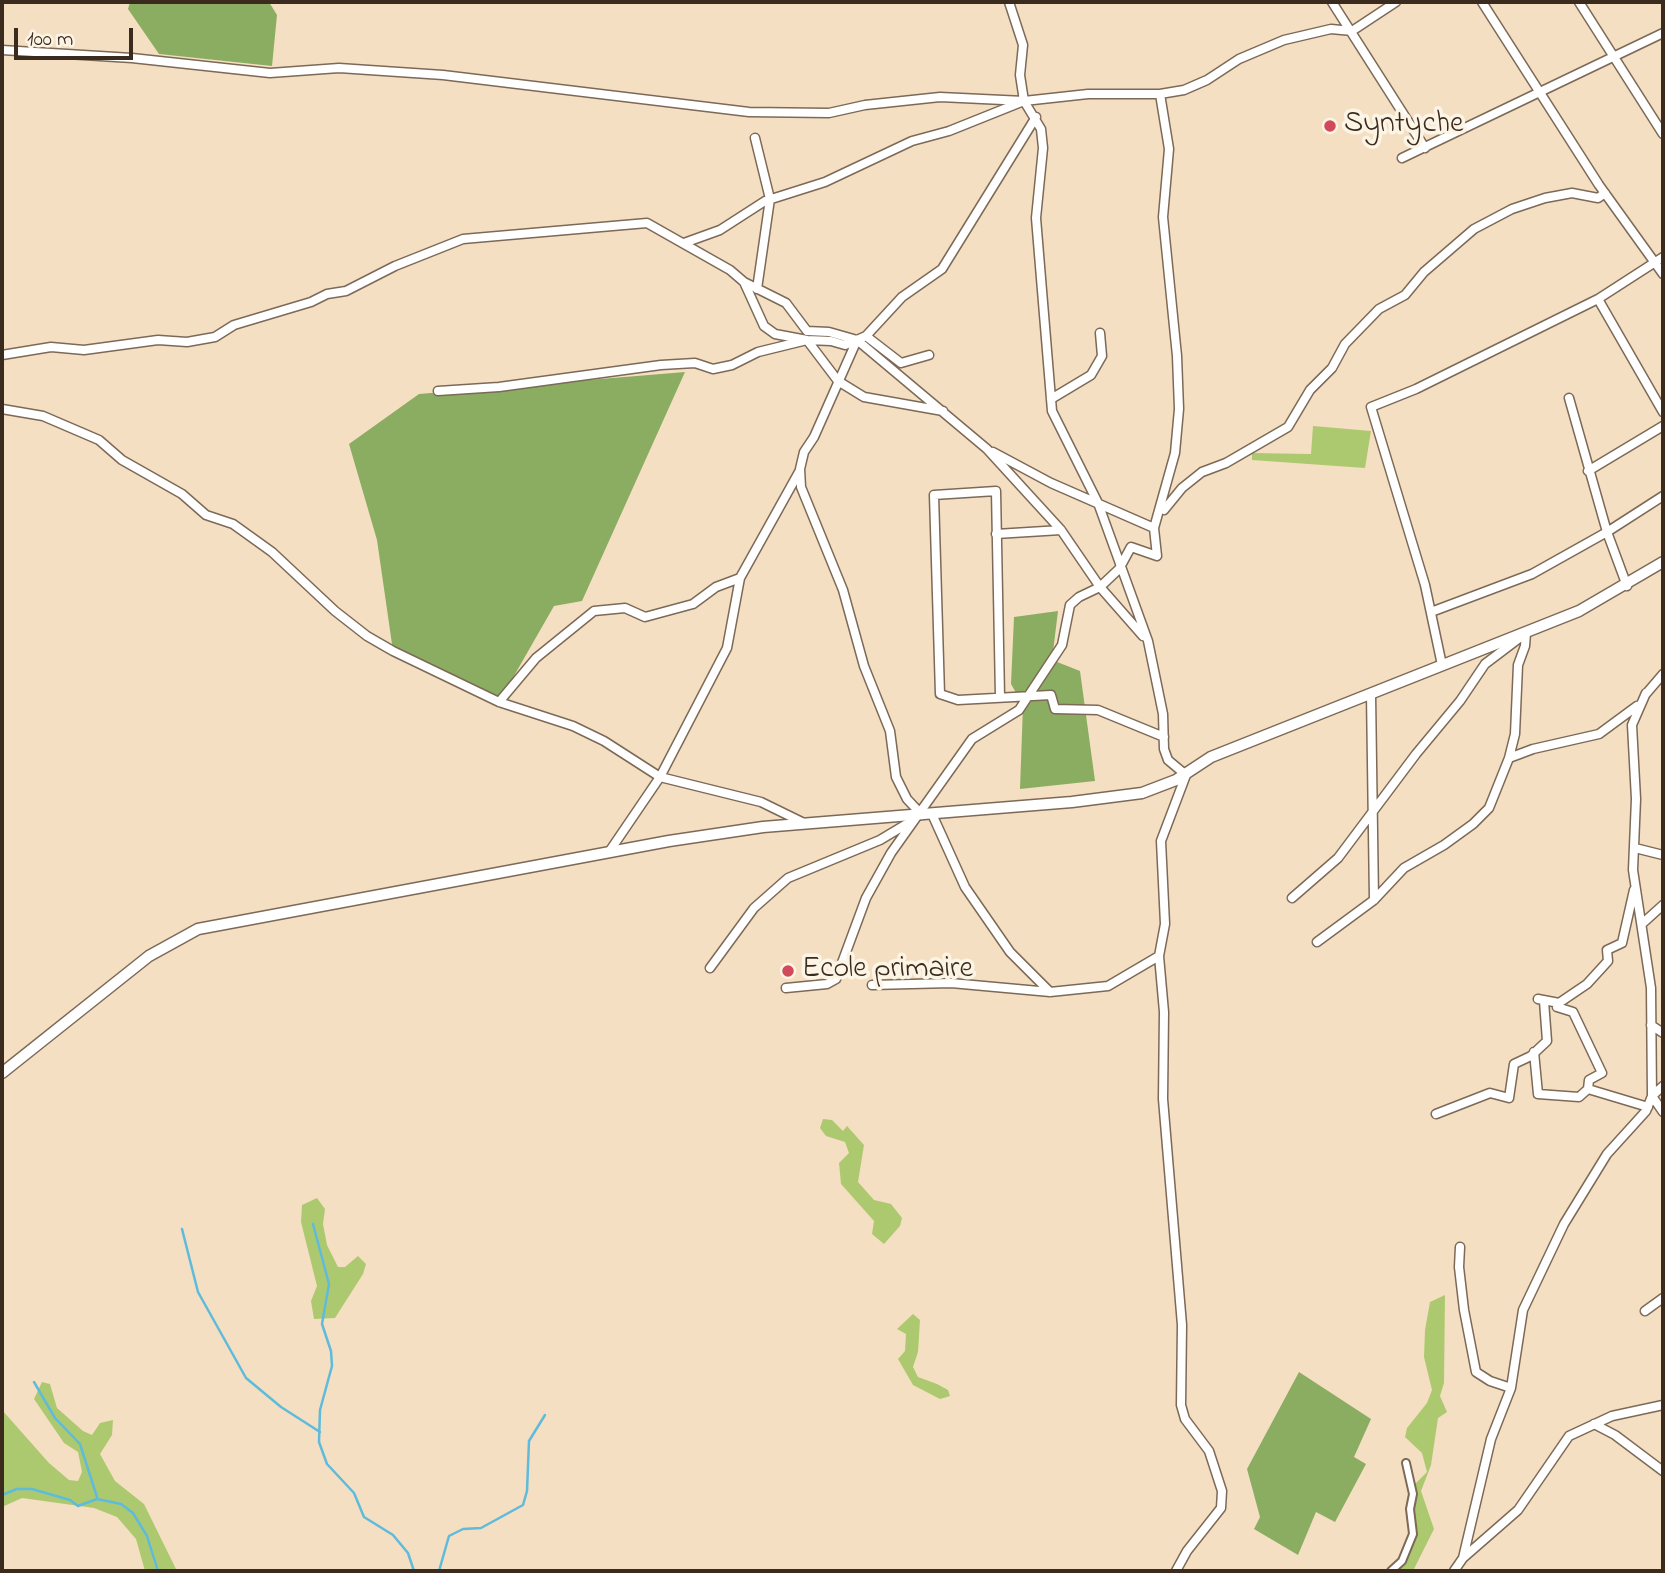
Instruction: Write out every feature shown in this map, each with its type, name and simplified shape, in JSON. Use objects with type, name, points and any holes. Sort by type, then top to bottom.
[{"type":"street","points":[[1009,2],[1023,45],[1020,75],[1024,101],[1036,117],[1043,148],[1036,218],[1052,411],[1098,503],[1119,569],[1148,641],[1163,714],[1168,760],[1186,775]]},
{"type":"street","points":[[1332,2],[1425,148]]},
{"type":"street","points":[[2,50],[132,58],[270,73],[339,68],[443,75],[749,112],[779,110],[829,113],[885,102],[940,97],[1024,101],[1088,93],[1160,94],[1196,85],[1239,59],[1284,40],[1331,29],[1352,31],[1396,2]]},
{"type":"street","points":[[1482,2],[1539,94],[1663,274]]},
{"type":"street","points":[[1579,2],[1663,134]]},
{"type":"street","points":[[1402,158],[1663,33]]},
{"type":"street","points":[[786,988],[827,984],[836,979],[872,886],[891,853],[927,814],[931,793],[972,740],[1019,710],[1062,645],[1070,605],[1079,597],[1100,587],[1119,569],[1131,547],[1157,556],[1154,528],[1161,513],[1175,453],[1179,409],[1177,356],[1163,217],[1169,149],[1160,94]]},
{"type":"street","points":[[684,243],[711,235],[770,199],[825,183],[912,141],[949,131],[1024,101]]},
{"type":"street","points":[[609,852],[660,777],[727,648],[740,578],[800,469],[804,452],[814,437],[838,381],[861,338],[902,298],[942,269],[1036,117]]},
{"type":"street","points":[[755,138],[770,199],[757,289]]},
{"type":"street","points":[[1161,513],[1182,488],[1202,472],[1226,463],[1288,427],[1310,390],[1332,369],[1345,344],[1379,309],[1405,295],[1424,272],[1474,229],[1512,209],[1545,198],[1572,193],[1598,198],[1605,193]]},
{"type":"street","points":[[2,355],[51,347],[95,350],[158,340],[187,342],[215,337],[234,325],[311,302],[327,294],[346,291],[395,266],[463,239],[647,223],[684,243],[744,282],[786,303],[807,331],[861,338],[901,363],[929,355]]},
{"type":"street","points":[[1442,665],[1431,612],[1371,407],[1416,389],[1598,299],[1663,257]]},
{"type":"street","points":[[744,282],[764,326],[775,334],[845,345],[861,338]]},
{"type":"street","points":[[1598,299],[1663,412]]},
{"type":"street","points":[[1051,400],[1091,375],[1102,356],[1100,332]]},
{"type":"street","points":[[861,338],[987,449],[1061,530],[1100,587],[1148,641]]},
{"type":"street","points":[[807,340],[838,381],[864,397],[943,411]]},
{"type":"street","points":[[438,391],[511,386],[661,365],[695,363],[713,369],[732,365],[758,352],[807,340]]},
{"type":"street","points":[[1569,398],[1588,471],[1626,586]]},
{"type":"street","points":[[2,410],[43,416],[99,440],[122,460],[182,494],[206,515],[233,524],[272,552],[335,611],[367,636],[499,702],[573,726],[632,757],[660,777],[761,802],[804,823]]},
{"type":"street","points":[[1588,471],[1663,426]]},
{"type":"street","points":[[987,449],[1051,483],[1154,528]]},
{"type":"street","points":[[800,469],[801,487],[843,590],[864,666],[890,731],[895,777],[907,799],[927,814],[965,887],[1010,952],[1049,992]]},
{"type":"street","points":[[1000,697],[996,491],[934,495],[940,694],[958,700],[1051,695],[1055,709],[1098,710],[1164,737]]},
{"type":"street","points":[[1431,612],[1532,574],[1607,532],[1663,496]]},
{"type":"street","points":[[996,534],[1061,530]]},
{"type":"street","points":[[2,1073],[149,956],[195,930],[609,852],[804,823],[1112,798],[1163,787],[1211,757],[1579,611],[1663,562]]},
{"type":"street","points":[[499,702],[536,658],[594,611],[625,608],[645,617],[693,604],[716,587],[740,578]]},
{"type":"street","points":[[1317,942],[1374,900],[1404,868],[1454,838],[1489,808],[1509,758],[1515,734],[1518,665],[1525,646],[1525,633]]},
{"type":"street","points":[[1292,898],[1338,858],[1416,754],[1460,701],[1485,664],[1525,633]]},
{"type":"street","points":[[1509,758],[1533,749],[1599,734],[1633,712],[1663,674]]},
{"type":"street","points":[[1546,1030],[1558,1005],[1587,984],[1608,961],[1607,950],[1622,943],[1634,887],[1635,765],[1632,725],[1646,693]]},
{"type":"street","points":[[1371,694],[1374,790],[1370,816],[1374,900]]},
{"type":"street","points":[[1176,1571],[1187,1551],[1221,1508],[1222,1492],[1209,1451],[1185,1419],[1181,1405],[1182,1325],[1163,1099],[1164,1012],[1159,956],[1165,924],[1161,841],[1186,775]]},
{"type":"street","points":[[710,968],[754,908],[788,878],[880,840],[927,814]]},
{"type":"street","points":[[1635,848],[1663,855]]},
{"type":"street","points":[[1463,1558],[1491,1439],[1511,1388],[1523,1310],[1541,1268],[1607,1154],[1648,1107],[1652,1096],[1651,988],[1643,923],[1634,887]]},
{"type":"street","points":[[1643,923],[1663,905]]},
{"type":"street","points":[[872,985],[951,983],[1049,992],[1108,986],[1159,956]]},
{"type":"street","points":[[1436,1114],[1490,1093],[1509,1098],[1514,1064],[1547,1041],[1541,1000],[1573,1012],[1602,1073],[1590,1080],[1588,1089],[1579,1097],[1538,1094],[1534,1052]]},
{"type":"street","points":[[1651,1025],[1663,1033]]},
{"type":"street","points":[[1652,1096],[1663,1086]]},
{"type":"street","points":[[1588,1089],[1648,1107]]},
{"type":"street","points":[[1652,1096],[1663,1112]]},
{"type":"street","points":[[1461,1247],[1459,1267],[1464,1310],[1476,1372],[1511,1388]]},
{"type":"street","points":[[1645,1311],[1663,1298]]},
{"type":"street","points":[[1454,1571],[1463,1558],[1518,1510],[1569,1436],[1612,1416],[1663,1405]]},
{"type":"street","points":[[1594,1424],[1615,1435],[1663,1471]]},
{"type":"street","points":[[1391,1571],[1402,1561],[1412,1540],[1409,1509],[1413,1494],[1406,1473],[1406,1463]]},
{"type":"street","points":[[1406,1473],[1413,1471]]},
{"type":"green space","points":[[130,2],[269,2],[277,15],[272,66],[159,54],[128,9]]},
{"type":"green space","points":[[685,372],[582,601],[554,606],[499,702],[393,651],[377,540],[349,444],[419,394]]},
{"type":"green space","points":[[1313,426],[1371,431],[1365,468],[1252,460],[1252,453],[1311,454]]},
{"type":"green space","points":[[1058,611],[1052,660],[1080,671],[1095,781],[1020,789],[1023,705],[1011,684],[1014,617]]},
{"type":"green space","points":[[823,1119],[832,1120],[843,1131],[847,1126],[864,1145],[858,1182],[874,1200],[891,1204],[902,1218],[900,1226],[884,1244],[872,1234],[874,1221],[841,1184],[839,1163],[849,1153],[845,1142],[826,1136],[820,1128]]},
{"type":"green space","points":[[317,1198],[325,1209],[323,1224],[327,1245],[338,1267],[345,1267],[358,1256],[366,1264],[363,1274],[335,1318],[314,1319],[311,1301],[317,1286],[301,1222],[302,1205]]},
{"type":"green space","points":[[1445,1295],[1444,1383],[1440,1396],[1447,1412],[1438,1418],[1431,1465],[1421,1491],[1434,1529],[1413,1571],[1397,1571],[1404,1561],[1410,1536],[1409,1519],[1415,1484],[1427,1472],[1422,1453],[1405,1437],[1407,1428],[1427,1403],[1432,1390],[1424,1357],[1425,1330],[1430,1302]]},
{"type":"green space","points":[[913,1314],[920,1320],[918,1352],[913,1367],[918,1377],[948,1390],[950,1396],[940,1399],[913,1385],[898,1359],[905,1351],[906,1334],[897,1329]]},
{"type":"green space","points":[[1299,1372],[1371,1419],[1354,1457],[1366,1464],[1335,1522],[1316,1512],[1298,1555],[1254,1529],[1260,1517],[1247,1469]]},
{"type":"green space","points":[[42,1382],[50,1384],[57,1408],[83,1431],[92,1435],[100,1423],[113,1420],[112,1435],[100,1454],[115,1481],[144,1504],[177,1571],[145,1571],[136,1539],[117,1517],[94,1508],[22,1498],[2,1507],[2,1410],[49,1463],[69,1480],[78,1481],[82,1472],[78,1452],[64,1443],[34,1399]]},
{"type":"waterway","points":[[313,1224],[329,1284],[322,1324],[331,1351],[332,1366],[320,1410],[319,1442],[327,1464],[354,1493],[364,1517],[393,1535],[408,1553],[414,1571]]},
{"type":"waterway","points":[[182,1229],[198,1292],[246,1378],[281,1407],[320,1432]]},
{"type":"waterway","points":[[34,1382],[55,1418],[80,1444],[97,1497]]},
{"type":"waterway","points":[[439,1571],[449,1536],[463,1529],[481,1528],[523,1505],[527,1491],[529,1441],[545,1415]]},
{"type":"waterway","points":[[2,1495],[17,1489],[32,1489],[70,1500],[78,1506],[97,1499],[121,1504],[133,1513],[147,1536],[158,1571]]},
{"type":"place","name":"Syntyche","points":[[1330,126]]},
{"type":"place","name":"Ecole primaire","points":[[788,971]]}]
